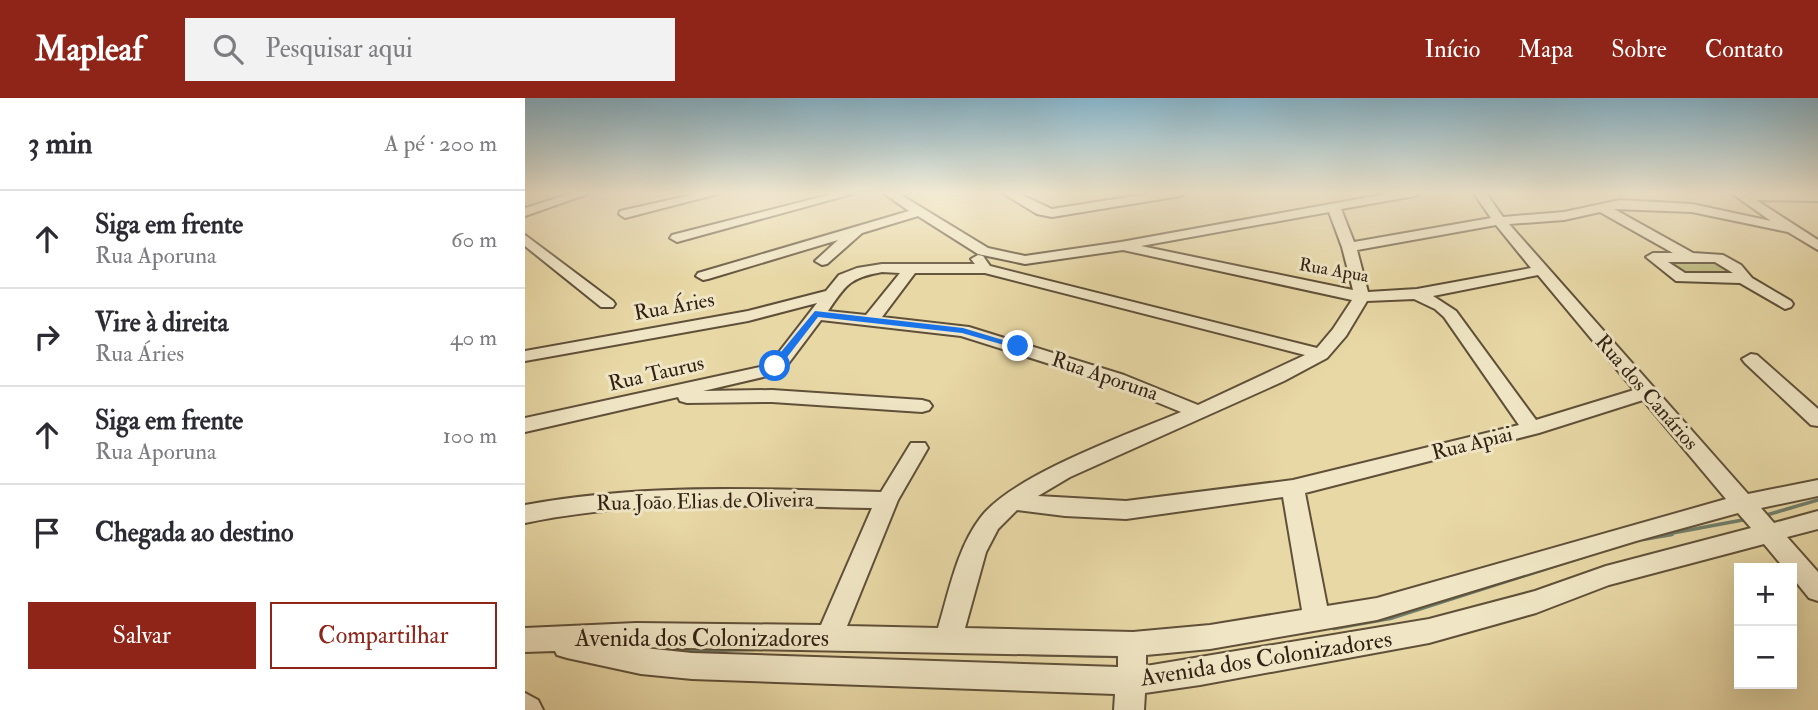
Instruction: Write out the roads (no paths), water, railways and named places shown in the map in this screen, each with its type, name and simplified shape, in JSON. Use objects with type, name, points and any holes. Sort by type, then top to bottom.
[{"type":"street","points":[[677,238],[744,221]]},
{"type":"street","points":[[703,276],[890,221]]},
{"type":"street","points":[[932,221],[971,245],[1016,260],[1036,260],[1256,221]]},
{"type":"street","points":[[1339,221],[1349,247],[1362,297]]},
{"type":"street","name":"Rua dos Canários","points":[[1499,221],[1818,590]]},
{"type":"street","points":[[1349,247],[1429,236],[1509,221]]},
{"type":"street","points":[[1625,221],[1688,256]]},
{"type":"street","points":[[1748,221],[1791,229]]},
{"type":"street","points":[[1779,221],[1818,246]]},
{"type":"street","points":[[821,261],[858,230]]},
{"type":"street","points":[[525,239],[607,304]]},
{"type":"street","points":[[971,245],[985,270],[1321,354]]},
{"type":"street","name":"Rua Apua","points":[[1121,246],[1362,297],[1417,294],[1542,270]]},
{"type":"street","points":[[1744,278],[1681,278],[1653,257],[1718,258],[1785,304]]},
{"type":"street","name":"Rua Áries","points":[[815,314],[844,278],[857,272],[882,268],[985,270]]},
{"type":"street","points":[[815,314],[871,320],[910,269]]},
{"type":"street","points":[[1417,294],[1441,306],[1450,314],[1532,428]]},
{"type":"street","name":"Rua Áries","points":[[525,356],[748,316],[830,295]]},
{"type":"street","name":"Rua Aporuna","points":[[948,639],[974,552],[989,523],[1012,500],[1062,472],[1195,411],[1278,377],[1321,354],[1340,332],[1362,297]]},
{"type":"street","name":"Rua Taurus","points":[[525,425],[766,371],[782,360],[815,314]]},
{"type":"street","name":"Rua Aporuna","points":[[871,320],[963,331],[1007,343],[1146,390],[1195,411]]},
{"type":"street","points":[[1751,359],[1818,420]]},
{"type":"street","name":"Rua Apiai","points":[[1012,500],[1065,508],[1126,510],[1293,488],[1532,428],[1648,392]]},
{"type":"street","points":[[658,397],[772,396],[922,406]]},
{"type":"street","points":[[829,636],[887,500],[918,448]]},
{"type":"street","points":[[1293,488],[1317,621]]},
{"type":"street","name":"Avenida dos Colonizadores","points":[[529,640],[641,661],[692,666],[902,656],[1132,662],[1272,661],[1429,631],[1536,603],[1758,519],[1818,488]]},
{"type":"street","name":"Rua Joāo Elias de Oliveira","points":[[525,514],[563,505],[640,497],[887,500]]},
{"type":"street","name":"Avenida dos Colonizadores","points":[[529,640],[636,635],[829,636],[902,656],[948,639],[1132,662],[1210,638],[1317,621],[1413,600],[1636,531],[1758,519],[1818,520]]},
{"type":"street","points":[[1129,710],[1132,662]]},
{"type":"waterway","points":[[1763,516],[1818,500]]},
{"type":"waterway","points":[[1662,535],[1748,519]]},
{"type":"waterway","points":[[1643,539],[1672,534]]},
{"type":"waterway","points":[[1334,628],[1390,618],[1585,556]]},
{"type":"waterway","points":[[669,651],[754,649]]},
{"type":"waterway","points":[[1031,654],[1118,656]]}]
